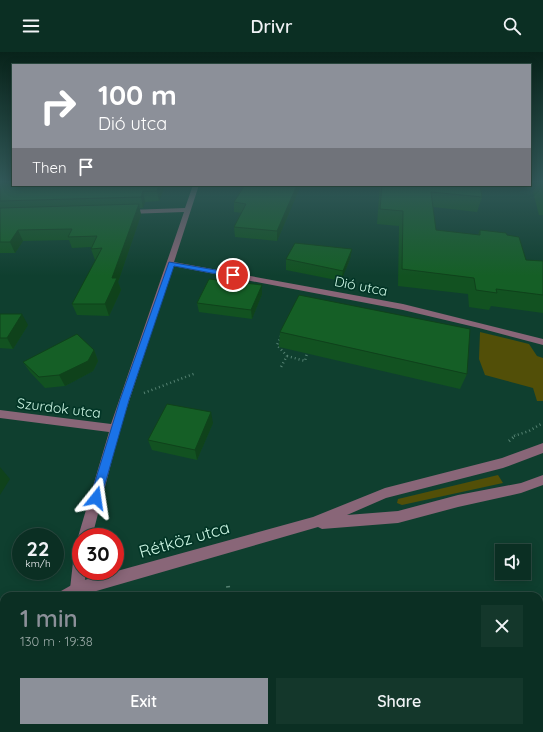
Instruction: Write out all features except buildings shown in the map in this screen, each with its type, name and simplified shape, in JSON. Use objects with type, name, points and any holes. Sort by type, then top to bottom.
[{"type":"street","points":[[88,528],[124,400],[187,213]]},
{"type":"street","name":"Dió utca","points":[[171,264],[403,307],[480,324],[543,342]]},
{"type":"street","name":"Szurdok utca","points":[[0,414],[115,429]]},
{"type":"street","name":"Rétköz utca","points":[[76,592],[314,524],[385,493],[503,463],[543,448]]},
{"type":"street","name":"Rétköz utca","points":[[314,524],[398,517],[458,501],[539,484]]},
{"type":"street","points":[[72,592],[75,580]]},
{"type":"path","points":[[283,333],[277,345],[286,356],[305,360],[308,353]]},
{"type":"path","points":[[281,367],[286,356]]},
{"type":"path","points":[[124,400],[196,373]]},
{"type":"path","points":[[228,586],[229,592]]},
{"type":"shaded area","points":[[480,332],[529,344],[537,356],[543,358],[543,401],[537,401],[533,388],[485,375],[479,359]]},
{"type":"shaded area","points":[[498,475],[503,483],[402,505],[397,503],[398,499]]},
{"type":"route","points":[[96,498],[102,472],[124,400],[171,264],[233,275]]}]
